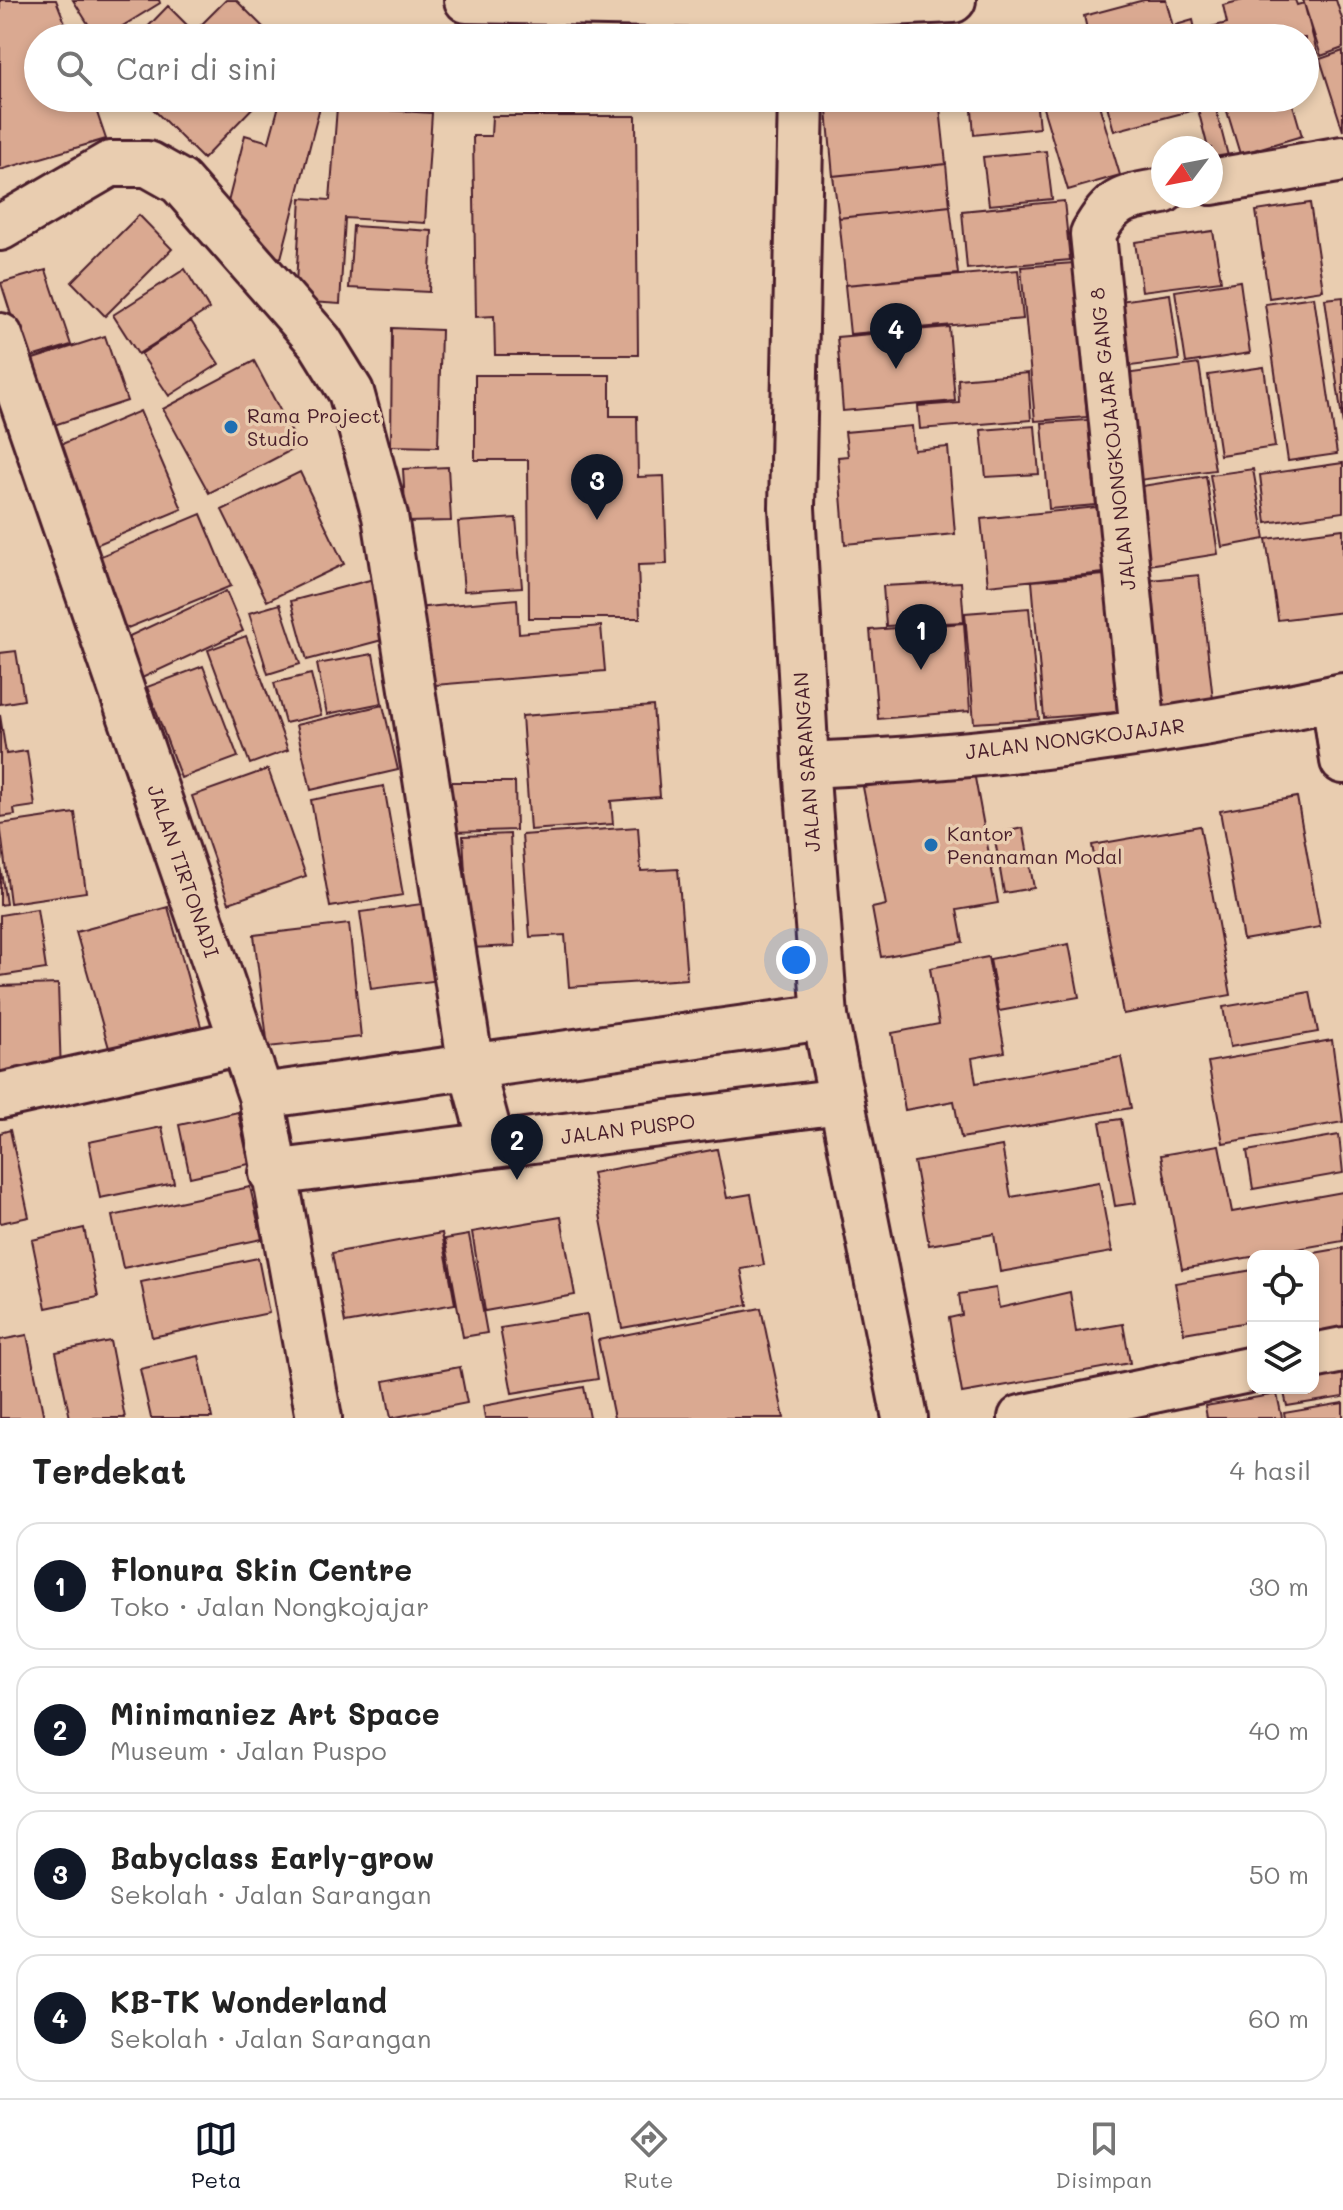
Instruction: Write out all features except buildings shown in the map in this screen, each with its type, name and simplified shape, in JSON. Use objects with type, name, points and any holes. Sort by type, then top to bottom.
[{"type":"street","points":[[467,0],[803,15],[953,0]]},
{"type":"street","name":"JALAN SARANGAN","points":[[801,112],[792,508],[806,765],[825,1017],[905,1418]]},
{"type":"street","points":[[1223,180],[1343,159]]},
{"type":"street","points":[[0,228],[110,164],[148,164],[180,182],[320,342],[351,392],[385,516],[471,1067],[492,1145]]},
{"type":"street","name":"JALAN NONGKOJAJAR GANG 8","points":[[1143,732],[1093,234],[1106,210],[1121,199],[1151,193]]},
{"type":"street","name":"JALAN TIRTONADI","points":[[0,336],[261,1096],[272,1173],[319,1418]]},
{"type":"street","points":[[1338,697],[1343,761]]},
{"type":"street","name":"JALAN NONGKOJAJAR","points":[[806,765],[890,762],[1143,732],[1338,697]]},
{"type":"street","points":[[261,1096],[825,1017]]},
{"type":"street","points":[[0,1096],[242,1042]]},
{"type":"street","name":"JALAN PUSPO","points":[[272,1173],[841,1101]]},
{"type":"street","points":[[1319,1355],[1343,1350]]},
{"type":"street","points":[[1021,1418],[1247,1370]]},
{"type":"place","name":"KB-TK Wonderland","points":[[896,369]]},
{"type":"place","name":"Rama Project Studio","points":[[231,427]]},
{"type":"place","name":"Babyclass Early-grow","points":[[597,520]]},
{"type":"place","name":"Flonura Skin Centre","points":[[921,670]]},
{"type":"place","name":"Kantor Penanaman Modal","points":[[931,845]]},
{"type":"place","name":"Minimaniez Art Space","points":[[517,1180]]}]
